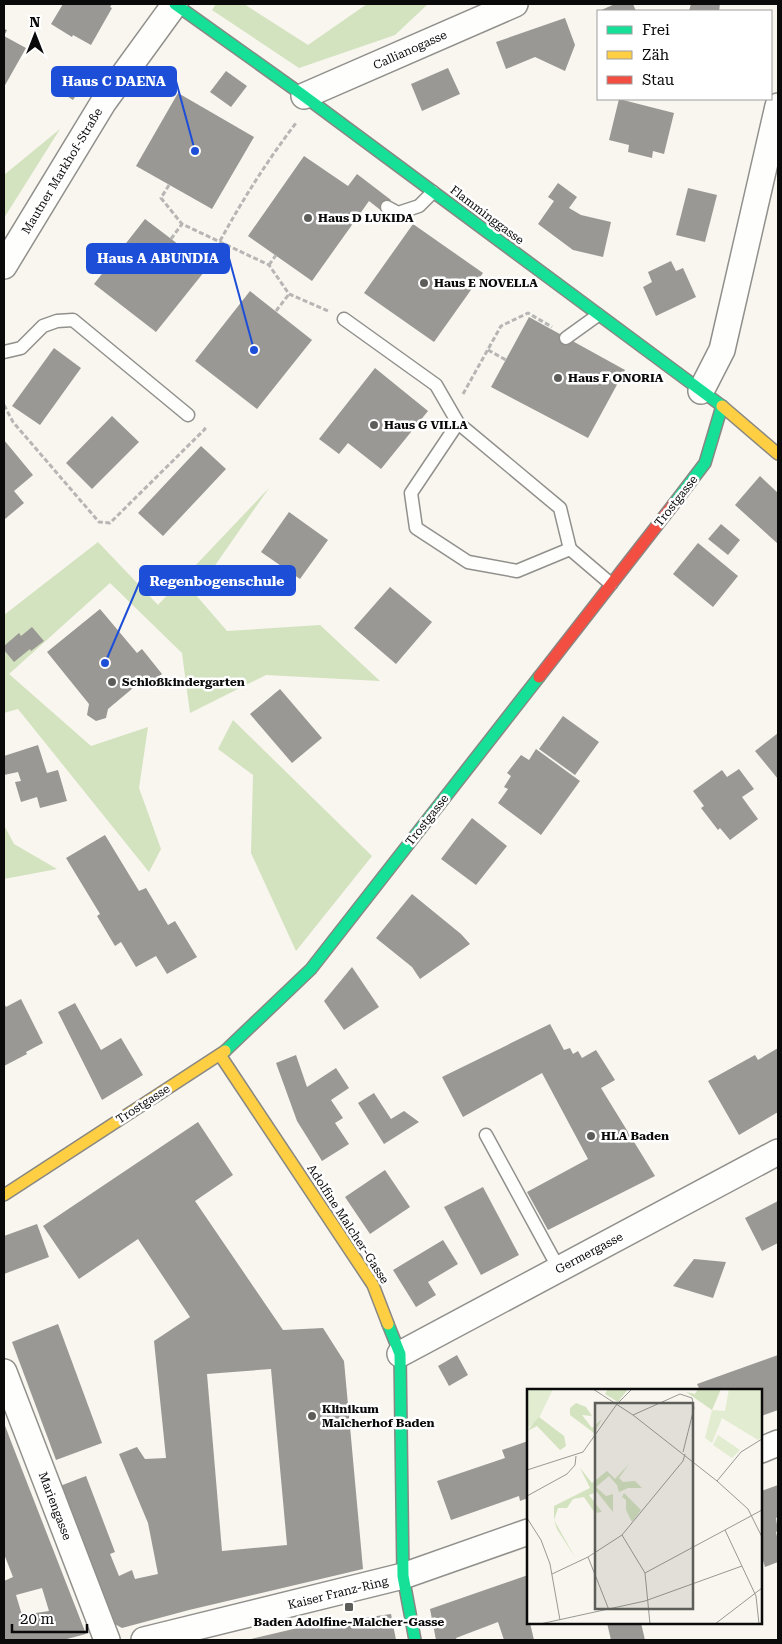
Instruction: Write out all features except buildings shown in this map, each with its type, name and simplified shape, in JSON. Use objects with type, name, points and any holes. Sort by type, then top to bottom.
[{"type":"street","name":"Flamminggasse","points":[[175,4],[302,107],[433,192],[722,406],[778,454]]},
{"type":"street","name":"Mautner Markhof-Straße","points":[[4,266],[103,104],[175,4]]},
{"type":"street","name":"Callianogasse","points":[[302,107],[515,4]]},
{"type":"street","points":[[701,391],[722,350],[778,106]]},
{"type":"street","name":"Trostgasse","points":[[4,1195],[220,1055],[311,969],[705,464],[722,406]]},
{"type":"street","name":"Adolfine Malcher-Gasse","points":[[220,1055],[373,1285],[400,1354],[403,1576],[415,1640]]},
{"type":"street","name":"Germergasse","points":[[400,1354],[778,1152]]},
{"type":"street","name":"Mariengasse","points":[[4,1372],[107,1640]]},
{"type":"street","points":[[762,1450],[778,1443]]},
{"type":"street","name":"Kaiser Franz-Ring","points":[[144,1640],[403,1576],[527,1532]]},
{"type":"lane","points":[[387,206],[398,213],[419,206],[433,192]]},
{"type":"lane","points":[[566,338],[598,315]]},
{"type":"lane","points":[[344,319],[436,386],[458,424],[560,508],[570,549],[611,584]]},
{"type":"lane","points":[[4,352],[21,348],[43,326],[57,321],[73,320],[188,415]]},
{"type":"lane","points":[[458,424],[411,493],[416,528],[468,562],[518,571],[570,549]]},
{"type":"lane","points":[[486,1135],[559,1269]]},
{"type":"path","points":[[220,242],[240,204],[302,107]]},
{"type":"path","points":[[169,185],[161,198],[182,224],[269,265],[289,294],[344,319]]},
{"type":"path","points":[[171,239],[182,224]]},
{"type":"path","points":[[269,265],[276,255]]},
{"type":"path","points":[[276,311],[289,294]]},
{"type":"path","points":[[450,410],[460,399],[501,326],[528,313],[555,329]]},
{"type":"path","points":[[488,350],[506,360]]},
{"type":"path","points":[[4,405],[12,422],[99,522],[110,523],[204,429],[188,415]]},
{"type":"green space","points":[[216,4],[244,4],[308,45],[367,4],[428,4],[395,35],[299,68],[212,10]]},
{"type":"green space","points":[[60,129],[4,218],[4,175]]},
{"type":"green space","points":[[269,488],[195,594],[227,631],[320,625],[380,681],[266,675],[190,713],[182,653],[110,583],[9,674],[91,746],[148,727],[139,788],[161,849],[149,872],[18,709],[4,713],[4,615],[98,542],[158,605]]},
{"type":"green space","points":[[233,720],[372,856],[296,951],[251,853],[253,775],[218,749]]},
{"type":"green space","points":[[4,825],[14,844],[57,869],[4,879]]},
{"type":"traffic: fast","points":[[175,4],[304,96],[722,406]]},
{"type":"traffic: fast","points":[[673,505],[705,463],[722,406]]},
{"type":"traffic: fast","points":[[225,1051],[311,969],[539,677]]},
{"type":"traffic: fast","points":[[388,1324],[400,1354],[403,1576],[415,1640]]},
{"type":"traffic: slow","points":[[722,406],[778,454]]},
{"type":"traffic: slow","points":[[4,1195],[225,1051]]},
{"type":"traffic: slow","points":[[220,1055],[373,1285],[388,1324]]},
{"type":"traffic: jam","points":[[539,677],[673,505]]},
{"type":"place","name":"Haus C DAENA","points":[[195,151]]},
{"type":"place","name":"Haus D LUKIDA","points":[[308,218]]},
{"type":"place","name":"Haus E NOVELLA","points":[[424,283]]},
{"type":"place","name":"Haus A ABUNDIA","points":[[254,350]]},
{"type":"place","name":"Haus F ONORIA","points":[[558,378]]},
{"type":"place","name":"Haus G VILLA","points":[[374,425]]},
{"type":"place","name":"Regenbogenschule","points":[[105,663]]},
{"type":"place","name":"Schloßkindergarten","points":[[112,682]]},
{"type":"place","name":"HLA Baden","points":[[591,1136]]},
{"type":"place","name":"Klinikum Malcherhof Baden","points":[[312,1416]]},
{"type":"place","name":"Baden Adolfine-Malcher-Gasse","points":[[349,1607]]}]
